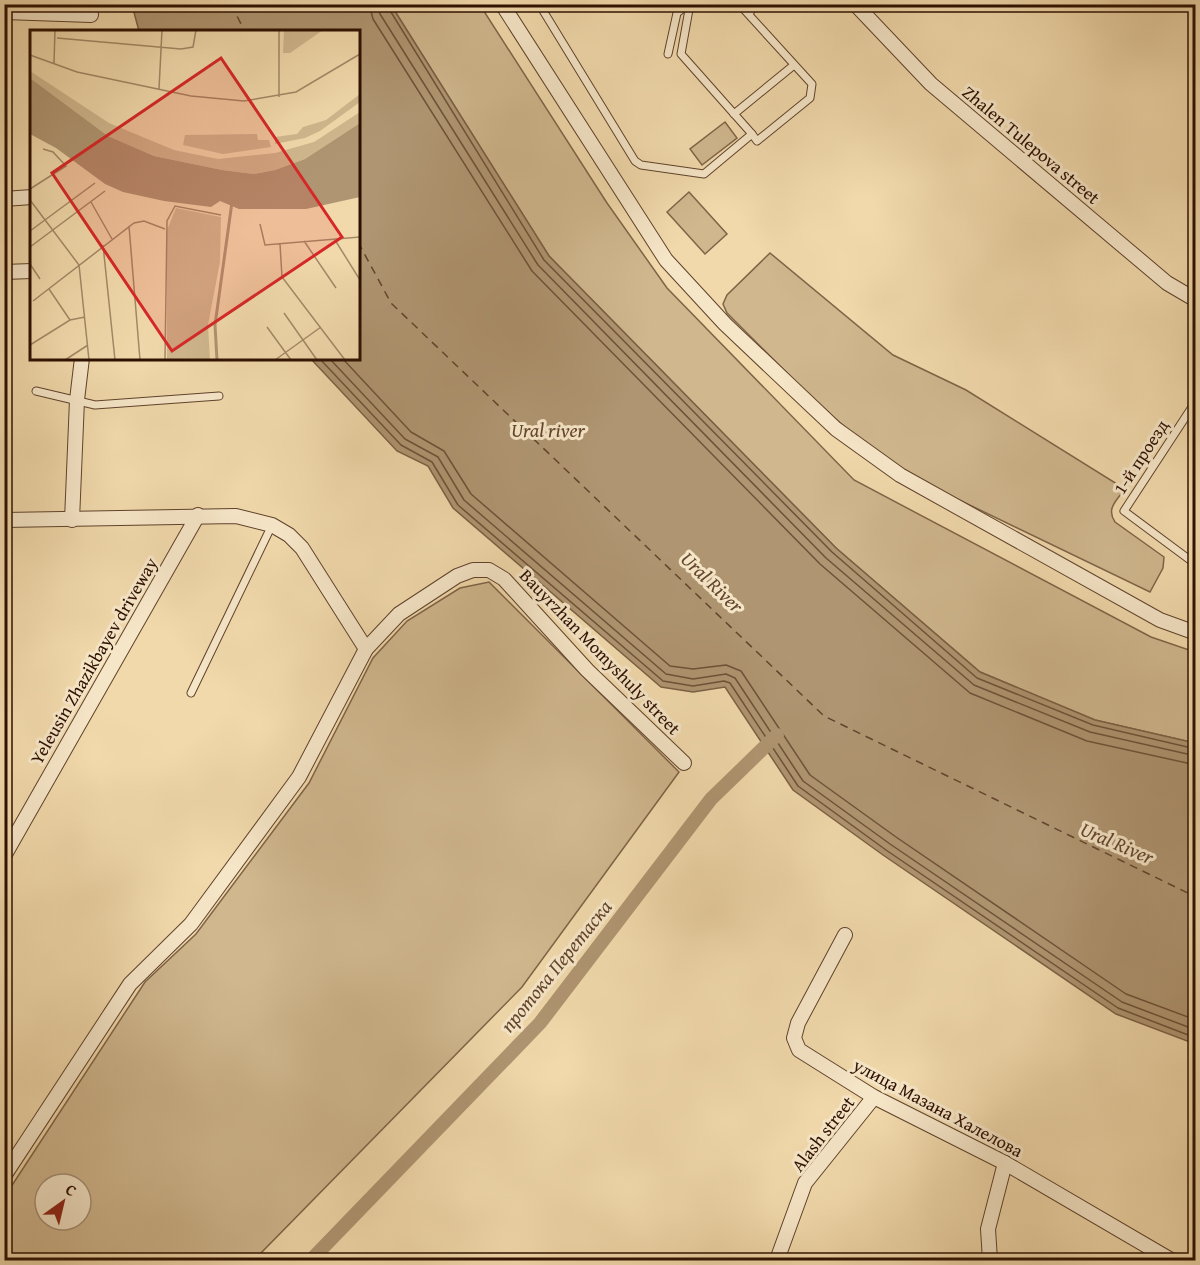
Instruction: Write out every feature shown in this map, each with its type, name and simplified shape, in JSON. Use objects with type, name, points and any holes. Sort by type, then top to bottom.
[{"type":"street","points":[[4,12],[91,15],[89,4]]},
{"type":"street","points":[[502,4],[666,260],[725,324],[836,429],[900,475],[1160,620],[1196,633]]},
{"type":"street","name":"Zhalen Tulepova street","points":[[855,4],[931,84],[1167,283],[1196,300]]},
{"type":"street","points":[[4,199],[30,197]]},
{"type":"street","points":[[4,272],[30,271]]},
{"type":"street","points":[[72,520],[77,400],[82,360]]},
{"type":"street","points":[[4,534],[8,520],[198,515],[236,516],[272,525],[289,535],[302,548],[366,649]]},
{"type":"street","name":"Yeleusin Zhazikbayev driveway","points":[[4,856],[198,515]]},
{"type":"street","name":"Bauyrzhan Momyshuly street","points":[[4,1176],[130,984],[191,924],[299,777],[366,649],[399,614],[457,576],[473,570],[489,570],[504,579],[587,670],[684,763]]},
{"type":"street","name":"улица Мазана Халелова","points":[[845,935],[798,1023],[794,1038],[799,1050],[874,1097],[1005,1163],[1156,1256],[1171,1260]]},
{"type":"street","name":"Alash street","points":[[777,1260],[806,1184],[874,1097]]},
{"type":"street","points":[[990,1260],[988,1229],[1005,1163]]},
{"type":"lane","points":[[539,4],[635,160],[641,165],[704,174],[752,134]]},
{"type":"lane","points":[[668,54],[676,13],[690,4]]},
{"type":"lane","points":[[690,4],[681,54],[757,141],[810,98],[812,84],[739,4]]},
{"type":"lane","points":[[749,14],[755,4]]},
{"type":"lane","points":[[734,114],[794,65]]},
{"type":"lane","points":[[36,391],[95,405],[219,396]]},
{"type":"lane","name":"1-й проезд","points":[[1196,401],[1124,511],[1190,560],[1196,552]]},
{"type":"lane","points":[[191,693],[272,525]]},
{"type":"shaded area","points":[[391,5],[480,5],[607,203],[667,288],[854,480],[1151,637],[1195,652],[1195,743],[1095,720],[980,672],[836,548],[549,256]]},
{"type":"shaded area","points":[[725,122],[737,138],[702,165],[690,149]]},
{"type":"shaded area","points":[[689,192],[727,234],[705,254],[667,212]]},
{"type":"shaded area","points":[[770,253],[893,355],[966,390],[1125,489],[1112,509],[1112,517],[1115,522],[1164,557],[1163,568],[1150,592],[895,469],[819,405],[727,313],[723,304],[727,295]]},
{"type":"shaded area","points":[[489,582],[679,772],[522,987],[261,1253],[257,1260],[5,1260],[5,1196],[145,982],[196,934],[309,783],[373,658],[407,621],[460,588]]},
{"type":"water","name":"Ural river","points":[[132,5],[391,5],[549,256],[836,548],[980,672],[1095,720],[1195,743],[1195,1044],[1116,1014],[883,855],[793,790],[725,687],[693,692],[661,687],[453,508],[428,466],[397,451],[312,360],[360,360],[360,30],[139,30]]},
{"type":"waterway","name":"протока Перетаска","points":[[311,1260],[540,1023],[711,799],[777,735]]},
{"type":"ferry route","points":[[231,4],[244,30]]},
{"type":"ferry route","points":[[360,246],[391,303],[824,716],[1196,897]]},
{"type":"water label","name":"Ural River","points":[[712,582]]},
{"type":"water label","name":"Ural River","points":[[1117,843]]}]
